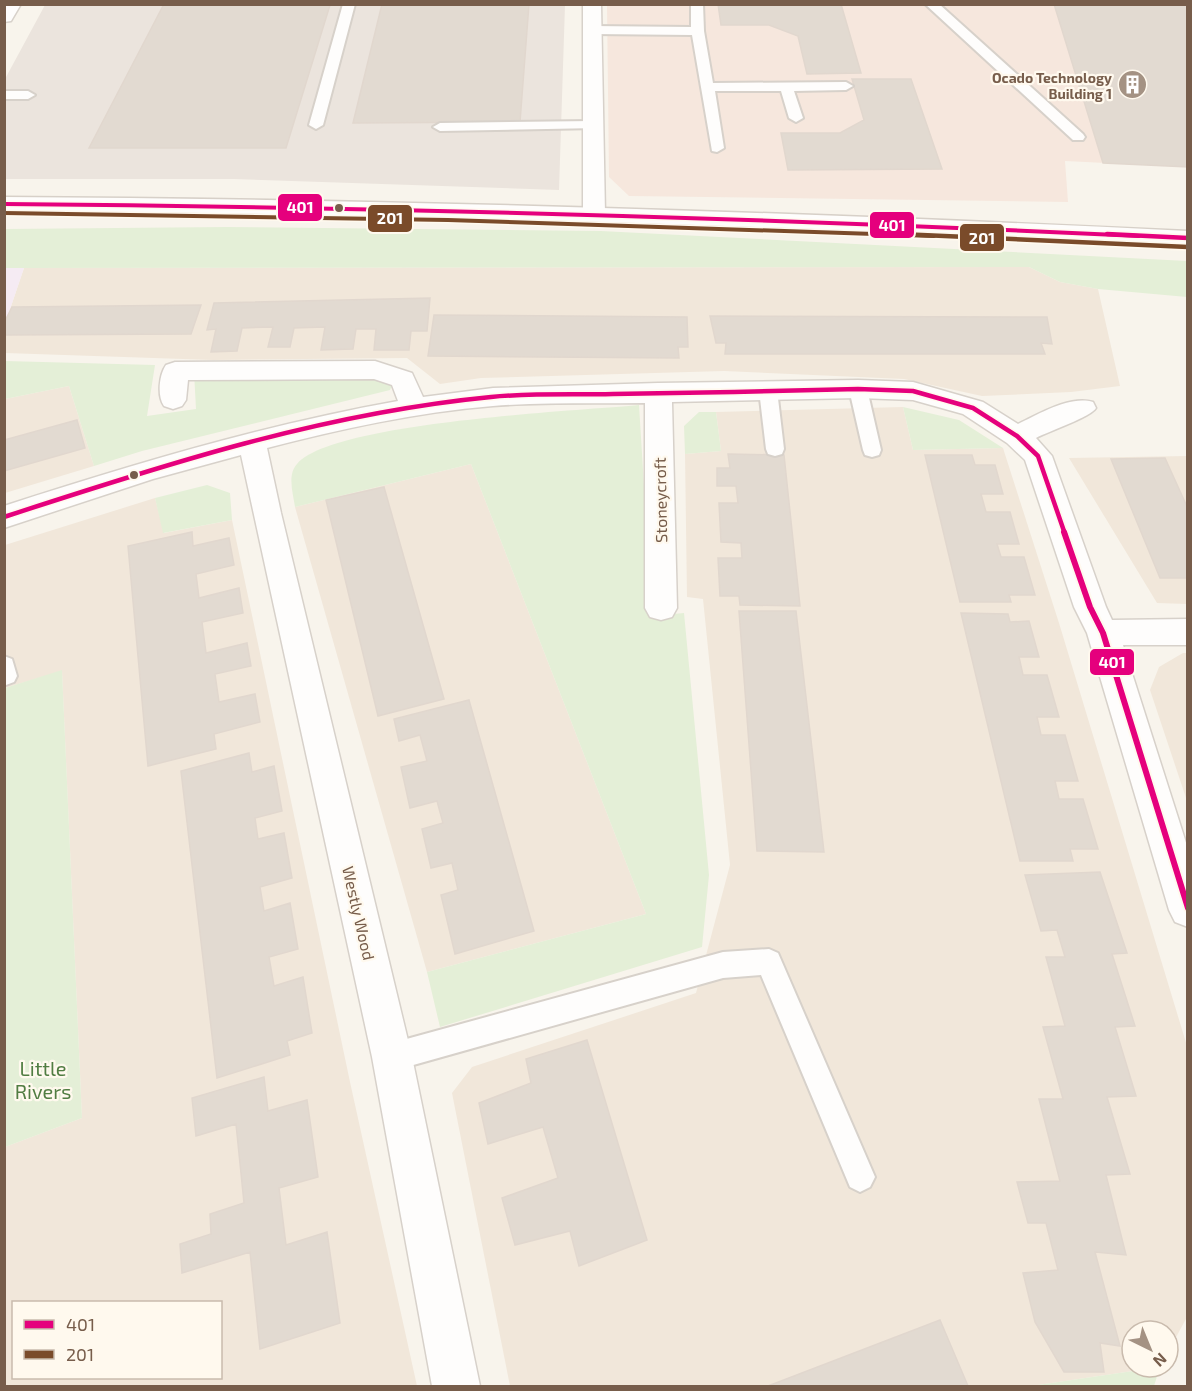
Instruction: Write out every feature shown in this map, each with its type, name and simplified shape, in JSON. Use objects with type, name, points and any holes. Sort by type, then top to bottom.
[{"type":"street","points":[[4,17],[12,4]]},
{"type":"street","points":[[592,4],[594,214]]},
{"type":"street","points":[[4,204],[235,204],[594,214],[978,227],[1188,238]]},
{"type":"street","points":[[172,400],[174,371],[375,370],[403,379],[414,407]]},
{"type":"street","points":[[4,517],[146,471],[327,423],[414,407],[493,397],[858,389],[913,391],[974,408],[1017,436],[1038,456],[1090,607],[1103,633],[1188,910]]},
{"type":"street","name":"Stoneycroft","points":[[658,392],[661,608]]},
{"type":"street","points":[[1017,436],[1051,419],[1083,408]]},
{"type":"street","name":"Westly Wood","points":[[252,442],[392,1057],[456,1386]]},
{"type":"street","points":[[1103,633],[1188,632]]},
{"type":"lane","points":[[316,125],[349,4]]},
{"type":"lane","points":[[697,4],[698,31],[717,148]]},
{"type":"lane","points":[[931,4],[1078,137]]},
{"type":"lane","points":[[592,30],[698,31]]},
{"type":"lane","points":[[786,86],[796,118]]},
{"type":"lane","points":[[707,87],[846,86]]},
{"type":"lane","points":[[4,95],[28,95]]},
{"type":"lane","points":[[440,127],[593,125]]},
{"type":"lane","points":[[858,389],[872,450]]},
{"type":"lane","points":[[768,390],[775,449]]},
{"type":"lane","points":[[392,1057],[723,964],[769,962],[860,1177]]},
{"type":"shaded area","points":[[45,5],[565,5],[559,190],[234,179],[5,179],[5,79]]},
{"type":"shaded area","points":[[607,5],[1187,5],[1187,167],[1065,161],[1068,202],[629,196],[609,177]]},
{"type":"shaded area","points":[[1029,267],[1060,282],[1098,289],[1120,386],[1071,392],[982,396],[904,379],[724,371],[481,378],[440,384],[407,358],[213,360],[5,353],[5,324],[24,268]]},
{"type":"shaded area","points":[[5,268],[24,268],[5,324]]},
{"type":"shaded area","points":[[69,386],[94,466],[5,493],[5,399]]},
{"type":"shaded area","points":[[903,407],[913,450],[1003,448],[1059,623],[1187,1046],[1187,1317],[1180,1330],[1180,1319],[1120,1319],[1120,1373],[1031,1386],[510,1386],[452,1093],[472,1067],[696,993],[730,865],[703,599],[687,597],[685,454],[721,451],[716,412]]},
{"type":"shaded area","points":[[1187,456],[1187,604],[1157,603],[1069,458]]},
{"type":"shaded area","points":[[471,464],[646,914],[427,972],[295,507]]},
{"type":"shaded area","points":[[155,498],[164,533],[232,520],[350,1082],[417,1386],[5,1386],[5,1147],[82,1118],[62,671],[5,688],[5,545]]},
{"type":"shaded area","points":[[1183,653],[1188,653],[1187,801],[1150,690],[1159,667]]},
{"type":"green space","points":[[227,227],[601,231],[1187,261],[1187,297],[1098,289],[1060,282],[1029,267],[5,268],[5,229]]},
{"type":"green space","points":[[5,361],[155,365],[147,416],[196,409],[194,372],[364,376],[392,385],[390,390],[142,451],[94,466],[69,386],[5,399]]},
{"type":"green space","points":[[639,405],[652,616],[684,613],[709,875],[702,947],[440,1027],[427,972],[646,914],[471,464],[295,507],[292,473],[297,464],[319,450],[356,438],[404,428],[513,415]]},
{"type":"green space","points":[[903,407],[959,420],[1003,448],[913,450]]},
{"type":"green space","points":[[699,412],[716,412],[721,451],[685,454],[684,426]]},
{"type":"green space","points":[[207,485],[230,493],[232,520],[163,533],[155,498]]},
{"type":"green space","name":"Little Rivers","points":[[62,670],[82,1118],[5,1147],[5,688]]},
{"type":"green space","points":[[1120,1373],[1120,1379],[1156,1379],[1154,1386],[1031,1386]]},
{"type":"building","points":[[164,4],[330,5],[286,148],[89,148]]},
{"type":"building","points":[[382,4],[529,4],[520,122],[353,123]]},
{"type":"building","points":[[718,4],[841,4],[861,73],[807,74],[798,36],[769,25],[721,25]]},
{"type":"building","name":"Ocado Technology Building 1","points":[[1054,4],[1188,4],[1188,167],[1103,163]]},
{"type":"building","points":[[852,79],[911,79],[942,169],[788,170],[781,133],[840,133],[864,120]]},
{"type":"building","points":[[430,298],[427,331],[411,331],[409,350],[374,350],[376,329],[356,329],[353,349],[321,350],[325,327],[294,328],[290,347],[268,347],[273,327],[242,328],[237,351],[211,352],[216,329],[207,330],[214,303]]},
{"type":"building","points":[[201,305],[191,334],[4,335],[4,323],[12,307]]},
{"type":"building","points":[[434,315],[687,317],[688,347],[678,347],[679,358],[428,356]]},
{"type":"building","points":[[710,316],[1047,317],[1052,344],[1041,343],[1045,354],[725,354],[726,343],[716,343]]},
{"type":"building","points":[[77,420],[85,448],[4,471],[4,440]]},
{"type":"building","points":[[728,454],[784,455],[800,606],[740,605],[739,596],[720,596],[718,558],[742,558],[741,543],[721,542],[719,503],[738,503],[736,486],[717,486],[717,468],[730,468]]},
{"type":"building","points":[[925,455],[972,455],[975,465],[995,465],[1003,494],[981,494],[986,512],[1010,512],[1019,544],[997,544],[1001,557],[1024,557],[1035,595],[1009,595],[1011,602],[960,602]]},
{"type":"building","points":[[1165,458],[1188,509],[1188,578],[1160,578],[1111,459]]},
{"type":"building","points":[[384,487],[444,699],[378,716],[326,500]]},
{"type":"building","points":[[192,532],[193,546],[229,538],[234,565],[196,574],[199,598],[239,588],[243,613],[202,622],[206,653],[247,643],[251,666],[215,674],[219,702],[255,694],[260,722],[214,734],[216,749],[148,766],[128,546]]},
{"type":"building","points":[[739,611],[796,611],[824,852],[757,851]]},
{"type":"building","points":[[961,613],[1008,614],[1010,622],[1029,621],[1039,657],[1019,657],[1023,675],[1047,675],[1059,717],[1037,717],[1041,735],[1065,735],[1078,781],[1055,781],[1059,799],[1083,799],[1098,849],[1070,849],[1073,861],[1020,861]]},
{"type":"building","points":[[469,700],[534,931],[455,954],[441,895],[458,890],[452,863],[431,868],[422,829],[443,823],[437,801],[410,808],[401,767],[427,761],[420,735],[399,741],[394,719]]},
{"type":"building","points":[[249,753],[252,772],[274,766],[282,811],[255,818],[258,839],[284,833],[292,878],[260,887],[264,911],[290,903],[298,949],[269,957],[274,986],[303,977],[312,1033],[287,1041],[290,1055],[217,1078],[181,771]]},
{"type":"building","points":[[1100,872],[1127,953],[1112,954],[1135,1026],[1115,1027],[1136,1096],[1107,1097],[1130,1174],[1106,1175],[1126,1255],[1095,1252],[1120,1346],[1100,1343],[1104,1372],[1064,1372],[1035,1322],[1023,1273],[1058,1270],[1046,1223],[1028,1223],[1017,1182],[1060,1181],[1039,1099],[1063,1099],[1043,1027],[1065,1026],[1046,957],[1065,957],[1057,930],[1041,931],[1025,875]]},
{"type":"building","points":[[587,1040],[647,1240],[579,1266],[570,1231],[515,1245],[502,1198],[558,1178],[543,1127],[488,1144],[479,1103],[531,1083],[526,1059]]},
{"type":"building","points":[[264,1077],[268,1111],[307,1100],[318,1177],[279,1188],[286,1245],[327,1232],[340,1323],[260,1349],[250,1252],[182,1273],[180,1244],[211,1234],[210,1214],[244,1203],[236,1124],[196,1136],[192,1098]]},
{"type":"building","points":[[940,1320],[968,1386],[768,1386]]},
{"type":"transit line","name":"401","points":[[4,204],[300,207],[596,215],[1188,238]]},
{"type":"transit line","name":"201","points":[[4,213],[300,216],[596,224],[1188,247]]},
{"type":"transit line","name":"401","points":[[4,517],[146,471],[327,423],[414,407],[493,397],[858,389],[913,391],[973,408],[1017,436],[1038,456],[1090,607],[1103,633],[1188,908]]},
{"type":"place","name":"Ocado Technology Building 1","points":[[1133,85]]}]
